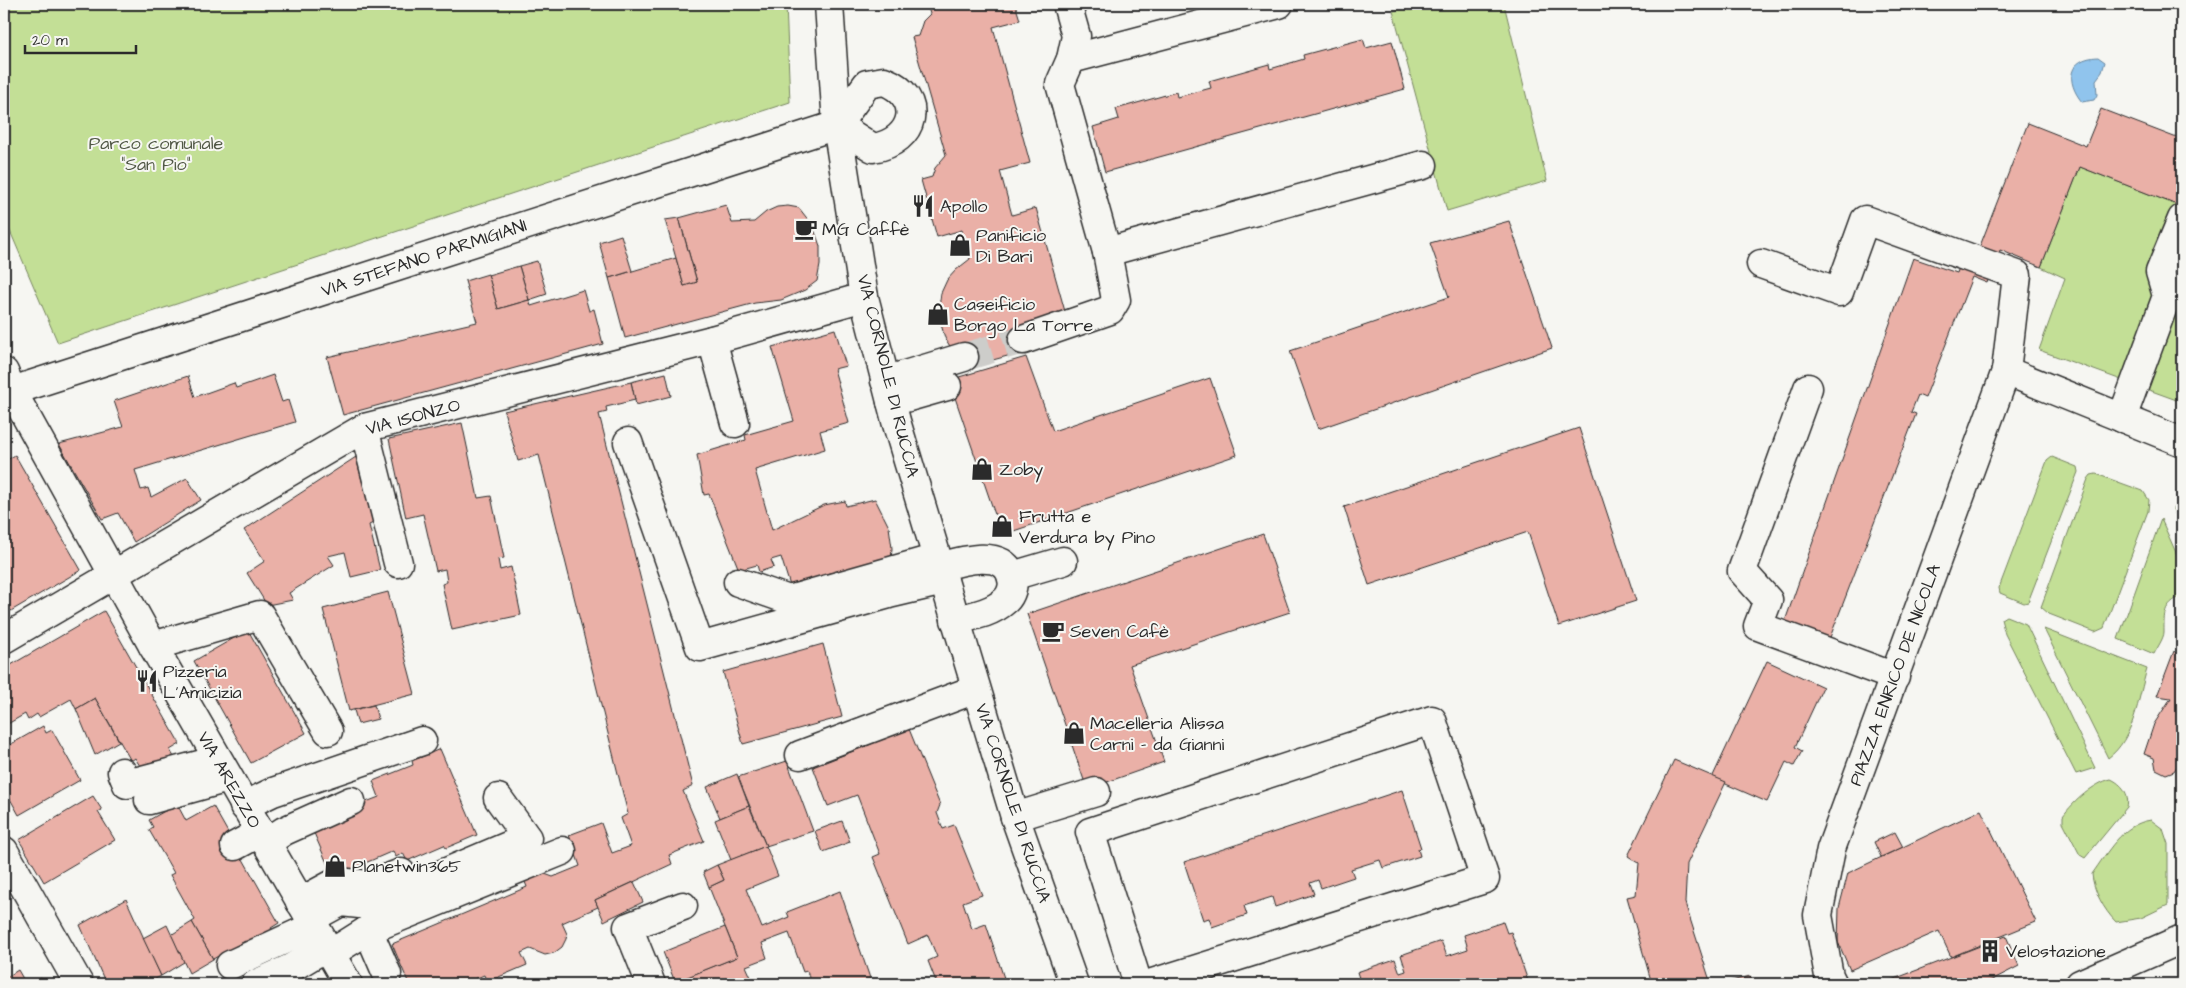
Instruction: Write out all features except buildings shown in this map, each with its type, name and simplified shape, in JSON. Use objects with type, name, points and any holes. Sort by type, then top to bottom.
[{"type":"street","name":"VIA CORNOLE DI RUCCIA","points":[[830,4],[837,124],[864,297],[888,392],[1015,817],[1074,984]]},
{"type":"street","points":[[1023,340],[1110,310],[1116,300],[1107,252],[1060,84],[1071,59],[1076,36],[1067,4]]},
{"type":"street","points":[[1071,59],[1279,4]]},
{"type":"street","points":[[884,82],[897,86],[905,93],[910,108],[909,124],[904,134],[887,146],[873,148],[837,124],[867,84],[884,82]]},
{"type":"street","name":"VIA STEFANO PARMIGIANI","points":[[8,382],[837,124]]},
{"type":"street","points":[[1107,252],[1423,165]]},
{"type":"street","points":[[2122,418],[2167,296],[2160,272],[2182,219]]},
{"type":"street","name":"PIAZZA ENRICO DE NICOLA","points":[[1761,264],[1839,292],[1865,220],[2017,275],[2006,371],[1831,849],[1818,915],[1829,976],[1833,984]]},
{"type":"street","name":"VIA ISONZO","points":[[4,639],[364,428],[712,340],[864,297]]},
{"type":"street","points":[[712,340],[735,423]]},
{"type":"street","points":[[888,392],[964,357]]},
{"type":"street","points":[[2006,371],[2182,442]]},
{"type":"street","name":"VIA AREZZO","points":[[8,382],[153,646],[262,838],[348,984]]},
{"type":"street","points":[[888,392],[947,386]]},
{"type":"street","points":[[1808,388],[1742,571],[1768,600],[1758,626],[1895,677]]},
{"type":"street","points":[[364,428],[398,564]]},
{"type":"street","points":[[628,442],[700,647],[889,594],[963,560],[994,560],[1006,567],[1012,576],[1013,586],[1008,598],[991,610],[955,620]]},
{"type":"street","points":[[1012,576],[1064,561]]},
{"type":"street","points":[[738,582],[789,600],[941,569]]},
{"type":"street","points":[[153,646],[260,615],[328,731]]},
{"type":"street","points":[[800,755],[976,689]]},
{"type":"street","points":[[1138,984],[1090,832],[1432,720],[1485,879],[1149,984]]},
{"type":"street","points":[[244,806],[272,792],[422,741]]},
{"type":"street","points":[[122,772],[127,784],[223,769]]},
{"type":"street","points":[[149,800],[223,769]]},
{"type":"street","points":[[1015,817],[1096,792]]},
{"type":"street","points":[[316,930],[341,902],[369,905],[527,838],[498,798]]},
{"type":"street","points":[[235,846],[284,831],[351,801]]},
{"type":"street","points":[[4,851],[79,984]]},
{"type":"street","points":[[230,965],[316,930],[368,930],[562,851]]},
{"type":"street","points":[[256,984],[302,974],[316,930],[337,882],[370,885],[429,861]]},
{"type":"street","points":[[651,984],[628,927],[683,906]]},
{"type":"street","points":[[368,930],[387,974]]},
{"type":"street","points":[[2089,982],[2182,939]]},
{"type":"green space","name":"Parco comunale \"San Pio\"","points":[[4,4],[786,4],[790,102],[58,343],[4,217]]},
{"type":"green space","points":[[1422,4],[1504,4],[1547,181],[1447,211],[1393,11]]},
{"type":"green space","points":[[2080,167],[2182,207],[2182,402],[2039,350],[2065,278],[2041,267]]},
{"type":"green space","points":[[2052,457],[2077,467],[2078,472],[2028,602],[2024,603],[2000,593],[1999,588],[2047,461]]},
{"type":"green space","points":[[2096,474],[2143,491],[2149,500],[2148,511],[2104,628],[2095,632],[2049,614],[2041,607],[2088,479],[2091,475]]},
{"type":"green space","points":[[2176,504],[2182,506],[2182,529],[2173,509]]},
{"type":"green space","points":[[2161,519],[2182,566],[2182,596],[2171,602],[2166,610],[2164,634],[2154,654],[2118,639]]},
{"type":"green space","points":[[2006,616],[2026,624],[2095,768],[2076,774],[2005,634],[2001,619]]},
{"type":"green space","points":[[2044,629],[2147,669],[2134,718],[2124,740],[2108,758]]},
{"type":"green space","points":[[2111,779],[2124,790],[2128,802],[2127,807],[2085,858],[2080,855],[2063,822],[2063,816],[2084,794],[2098,784]]},
{"type":"green space","points":[[2151,820],[2163,829],[2168,844],[2168,905],[2141,918],[2116,922],[2100,900],[2094,887],[2092,874],[2110,848],[2124,833],[2132,827]]},
{"type":"water","points":[[2098,57],[2105,62],[2102,72],[2096,80],[2097,95],[2094,100],[2082,102],[2073,86],[2072,72],[2080,62],[2088,58]]},
{"type":"tunnel","points":[[964,357],[1023,340]]},
{"type":"place","name":"Apollo","points":[[923,206]]},
{"type":"place","name":"MG Caffè","points":[[806,229]]},
{"type":"place","name":"Panificio Di Bari","points":[[960,245]]},
{"type":"place","name":"Caseificio Borgo La Torre","points":[[938,314]]},
{"type":"place","name":"Zoby","points":[[982,469]]},
{"type":"place","name":"Frutta e Verdura by Pino","points":[[1002,526]]},
{"type":"place","name":"Seven Cafè","points":[[1053,631]]},
{"type":"place","name":"Pizzeria L'Amicizia","points":[[147,681]]},
{"type":"place","name":"Macelleria Alissa Carni - da Gianni","points":[[1074,733]]},
{"type":"place","name":"Planetwin365","points":[[335,866]]},
{"type":"place","name":"Velostazione","points":[[1990,951]]}]
